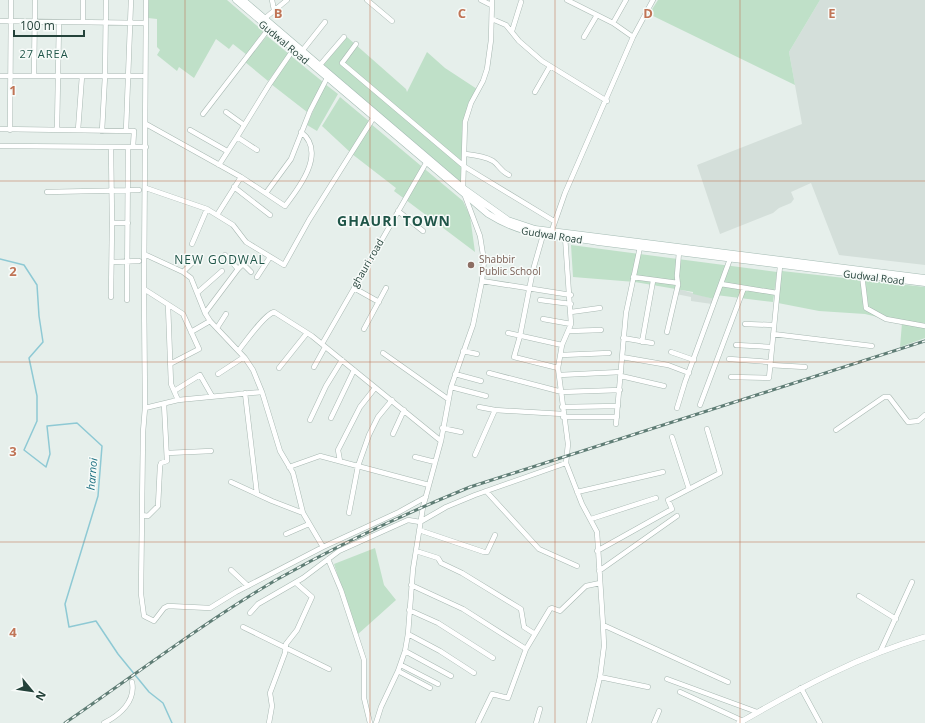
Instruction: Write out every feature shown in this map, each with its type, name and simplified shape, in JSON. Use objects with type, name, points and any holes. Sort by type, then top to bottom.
[{"type":"main road","name":"Gudwal Road","points":[[236,0],[320,66],[488,214],[509,226],[543,235],[551,234],[925,278]]},
{"type":"main road","name":"Gudwal Road","points":[[243,0],[264,19],[293,50],[374,117],[426,163],[463,191],[508,220],[551,234],[780,266],[925,283]]},
{"type":"street","points":[[10,130],[11,0]]},
{"type":"street","points":[[34,76],[35,0]]},
{"type":"street","points":[[83,0],[83,22]]},
{"type":"street","points":[[102,130],[105,76],[106,0]]},
{"type":"street","points":[[126,131],[131,0]]},
{"type":"street","points":[[146,0],[146,188],[144,254],[145,408],[142,515],[142,612],[147,619],[154,621],[164,608],[168,606],[210,608],[248,586],[323,547],[399,512],[426,497]]},
{"type":"street","points":[[272,0],[274,10]]},
{"type":"street","points":[[264,19],[287,0]]},
{"type":"street","points":[[367,0],[392,21]]},
{"type":"street","points":[[376,723],[381,707],[401,665],[408,634],[411,585],[420,522],[441,441],[442,428],[451,386],[473,325],[482,281],[484,261],[480,236],[463,191],[465,167],[465,122],[471,103],[487,69],[491,40],[492,2],[481,0]]},
{"type":"street","points":[[567,0],[613,23],[633,37]]},
{"type":"street","points":[[613,23],[626,0]]},
{"type":"street","points":[[551,234],[554,221],[565,193],[607,101],[633,37],[653,0]]},
{"type":"street","points":[[512,31],[521,2]]},
{"type":"street","points":[[584,37],[597,15]]},
{"type":"street","points":[[492,19],[506,25],[529,50],[550,66],[607,101]]},
{"type":"street","points":[[0,21],[144,23]]},
{"type":"street","points":[[57,130],[59,22]]},
{"type":"street","points":[[302,51],[325,22]]},
{"type":"street","points":[[202,114],[270,27]]},
{"type":"street","points":[[320,66],[344,37]]},
{"type":"street","points":[[356,44],[342,63],[465,167],[554,221]]},
{"type":"street","points":[[219,165],[293,50]]},
{"type":"street","points":[[534,92],[550,66]]},
{"type":"street","points":[[0,76],[142,76]]},
{"type":"street","points":[[78,130],[82,76]]},
{"type":"street","points":[[266,193],[291,159],[301,132],[327,78]]},
{"type":"street","points":[[226,112],[244,125]]},
{"type":"street","points":[[146,188],[207,209],[233,225],[246,242],[284,266],[309,220],[374,117]]},
{"type":"street","points":[[146,124],[241,176],[285,206],[303,180],[310,164],[311,149],[306,137],[301,132]]},
{"type":"street","points":[[0,129],[134,131],[133,147]]},
{"type":"street","points":[[190,130],[227,151]]},
{"type":"street","points":[[237,137],[257,150]]},
{"type":"street","points":[[0,146],[146,147]]},
{"type":"street","points":[[111,147],[111,297]]},
{"type":"street","points":[[127,300],[128,147]]},
{"type":"street","points":[[464,154],[479,155],[494,161],[499,170],[509,175]]},
{"type":"street","name":"ghauri road","points":[[314,366],[323,345],[354,288],[426,163]]},
{"type":"street","points":[[217,215],[241,176]]},
{"type":"street","points":[[234,186],[270,215]]},
{"type":"street","points":[[47,192],[139,190]]},
{"type":"street","points":[[192,244],[207,209]]},
{"type":"street","points":[[398,211],[423,231]]},
{"type":"street","points":[[112,223],[128,223]]},
{"type":"street","points":[[543,235],[528,289],[520,336],[514,357],[558,368]]},
{"type":"street","points":[[565,236],[571,304],[571,324],[570,331],[562,346],[558,368],[562,392],[563,416],[568,444],[566,463],[577,492],[597,532],[597,552],[603,625],[604,646],[600,677],[589,723]]},
{"type":"street","points":[[616,424],[620,390],[623,338],[633,277],[640,247]]},
{"type":"street","points":[[667,332],[678,283],[677,276],[679,252]]},
{"type":"street","points":[[144,254],[183,272],[191,278],[205,313],[217,328],[239,350],[253,370],[262,392],[280,452],[289,467],[298,488],[303,513],[323,547]]},
{"type":"street","points":[[225,255],[238,269]]},
{"type":"street","points":[[257,277],[270,257]]},
{"type":"street","points":[[183,272],[197,258]]},
{"type":"street","points":[[677,408],[730,259]]},
{"type":"street","points":[[112,262],[139,261]]},
{"type":"street","points":[[205,313],[243,264],[251,272]]},
{"type":"street","points":[[731,377],[769,378],[780,266]]},
{"type":"street","points":[[197,293],[222,271]]},
{"type":"street","points":[[862,275],[866,308],[886,319],[925,326]]},
{"type":"street","points":[[633,277],[653,281],[678,283]]},
{"type":"street","points":[[482,281],[570,295]]},
{"type":"street","points":[[642,342],[653,281]]},
{"type":"street","points":[[721,284],[778,293]]},
{"type":"street","points":[[354,288],[379,302]]},
{"type":"street","points":[[364,329],[386,288]]},
{"type":"street","points":[[700,406],[744,288]]},
{"type":"street","points":[[144,289],[183,314],[198,350],[170,364]]},
{"type":"street","points":[[540,300],[571,304]]},
{"type":"street","points":[[168,305],[171,384],[178,400]]},
{"type":"street","points":[[571,312],[600,308]]},
{"type":"street","points":[[239,350],[270,313],[274,312],[307,332],[441,441]]},
{"type":"street","points":[[217,328],[226,314]]},
{"type":"street","points":[[543,319],[571,324]]},
{"type":"street","points":[[191,332],[210,320]]},
{"type":"street","points":[[745,324],[774,325]]},
{"type":"street","points":[[570,331],[602,330]]},
{"type":"street","points":[[279,368],[307,332]]},
{"type":"street","points":[[508,333],[562,346]]},
{"type":"street","points":[[773,334],[872,346]]},
{"type":"street","points":[[623,338],[652,343]]},
{"type":"street","points":[[736,345],[772,347]]},
{"type":"street","points":[[463,351],[477,354]]},
{"type":"street","points":[[671,352],[694,360]]},
{"type":"street","points":[[383,353],[448,399]]},
{"type":"street","points":[[561,355],[609,353]]},
{"type":"street","points":[[218,374],[244,357]]},
{"type":"street","points":[[622,357],[668,365],[689,373]]},
{"type":"street","points":[[729,359],[805,367]]},
{"type":"street","points":[[310,420],[326,386],[342,360]]},
{"type":"street","points":[[331,418],[354,370]]},
{"type":"street","points":[[489,373],[562,392],[620,390]]},
{"type":"street","points":[[455,374],[481,381]]},
{"type":"street","points":[[559,375],[621,374],[664,386]]},
{"type":"street","points":[[174,391],[200,375],[212,396]]},
{"type":"street","points":[[451,386],[486,396]]},
{"type":"street","points":[[340,461],[338,450],[360,407],[375,388]]},
{"type":"street","points":[[145,408],[178,400],[262,392]]},
{"type":"street","points":[[245,393],[257,494]]},
{"type":"street","points":[[836,430],[884,397],[889,397],[908,422],[918,421],[925,415]]},
{"type":"street","points":[[349,513],[358,466],[378,417],[392,400]]},
{"type":"street","points":[[142,515],[148,516],[158,506],[160,466],[161,463],[167,462],[164,404]]},
{"type":"street","points":[[562,407],[618,406]]},
{"type":"street","points":[[478,407],[563,416],[617,417]]},
{"type":"street","points":[[393,434],[404,410]]},
{"type":"street","points":[[475,455],[495,410]]},
{"type":"street","points":[[442,428],[461,432]]},
{"type":"street","points":[[597,552],[672,509],[668,500],[720,473],[707,429]]},
{"type":"street","points":[[672,437],[689,489]]},
{"type":"street","points":[[166,452],[211,451]]},
{"type":"street","points":[[289,467],[316,457],[340,461],[396,478],[429,485]]},
{"type":"street","points":[[415,457],[435,462]]},
{"type":"street","points":[[250,613],[258,604],[316,570],[328,559],[352,545],[408,520],[420,522],[446,507],[486,491],[566,463]]},
{"type":"street","points":[[577,492],[663,472]]},
{"type":"street","points":[[231,482],[303,513]]},
{"type":"street","points":[[486,491],[539,549],[578,566]]},
{"type":"street","points":[[591,520],[656,498]]},
{"type":"street","points":[[599,572],[677,516]]},
{"type":"street","points":[[286,534],[309,524]]},
{"type":"street","points":[[419,530],[484,552],[487,552],[495,535]]},
{"type":"street","points":[[416,551],[438,558],[441,563],[462,573],[521,609],[524,627],[535,634]]},
{"type":"street","points":[[328,559],[364,660],[364,698],[370,723]]},
{"type":"street","points":[[231,570],[248,586]]},
{"type":"street","points":[[269,723],[272,706],[270,693],[285,652],[285,647],[297,630],[312,597],[296,582]]},
{"type":"street","points":[[880,652],[912,582]]},
{"type":"street","points":[[478,723],[492,694],[508,698],[526,649],[550,609],[552,608],[560,611],[586,586],[600,583]]},
{"type":"street","points":[[411,585],[463,609],[526,649]]},
{"type":"street","points":[[859,596],[896,619]]},
{"type":"street","points":[[409,610],[438,623],[493,658]]},
{"type":"street","points":[[603,625],[728,682]]},
{"type":"street","points":[[244,627],[328,669]]},
{"type":"street","points":[[408,634],[440,651],[474,673]]},
{"type":"street","points":[[680,692],[741,722],[801,688],[895,645],[925,636]]},
{"type":"street","points":[[404,651],[451,676]]},
{"type":"street","points":[[401,665],[438,684]]},
{"type":"street","points":[[398,671],[430,688]]},
{"type":"street","points":[[600,677],[648,687]]},
{"type":"street","points":[[667,679],[757,712]]},
{"type":"street","points":[[104,723],[112,719],[131,700],[133,694],[132,682]]},
{"type":"street","points":[[801,688],[820,723]]},
{"type":"street","points":[[536,723],[540,709]]},
{"type":"street","points":[[654,723],[660,711]]},
{"type":"shaded area","points":[[820,0],[925,0],[925,265],[839,255],[811,183],[791,192],[794,199],[791,203],[779,208],[773,213],[720,234],[697,165],[802,124],[789,52]]},
{"type":"shaded area","points":[[678,289],[714,299],[712,304],[691,301],[691,297],[676,294]]},
{"type":"green space","points":[[148,0],[227,0],[263,31],[247,55],[233,44],[229,49],[216,39],[194,78],[179,67],[177,71],[157,55],[160,50],[157,47],[157,19],[148,18]]},
{"type":"green space","points":[[658,0],[820,0],[789,52],[795,85],[649,14]]},
{"type":"green space","points":[[267,36],[289,54],[268,81],[245,62]]},
{"type":"green space","points":[[347,37],[406,89],[407,92],[427,52],[445,68],[477,89],[465,123],[461,182],[323,65]]},
{"type":"green space","points":[[291,56],[323,82],[307,112],[271,84]]},
{"type":"green space","points":[[325,84],[338,94],[317,131],[307,125]]},
{"type":"green space","points":[[340,97],[370,122],[351,153],[322,126]]},
{"type":"green space","points":[[371,124],[463,201],[470,216],[475,252],[394,191],[396,188],[352,154]]},
{"type":"green space","points":[[571,245],[777,272],[773,302],[716,295],[714,299],[693,294],[693,292],[635,282],[573,277]]},
{"type":"green space","points":[[782,271],[925,287],[925,338],[900,347],[902,323],[865,314],[819,311],[778,303]]},
{"type":"green space","points":[[375,548],[384,585],[396,600],[357,635],[334,564]]},
{"type":"waterway","name":"harnoi","points":[[0,259],[24,265],[37,285],[39,316],[43,342],[29,358],[37,396],[37,421],[24,450],[46,467],[50,454],[47,426],[77,423],[102,446],[98,496],[65,604],[69,627],[96,621],[118,654],[149,692],[163,703],[172,723]]},
{"type":"railway","points":[[65,723],[196,631],[276,580],[347,542],[421,508],[470,487],[925,341]]},
{"type":"place","name":"Shabbir Public School","points":[[471,265]]},
{"type":"district","name":"27 AREA","points":[[44,54]]},
{"type":"district","name":"GHAURI TOWN","points":[[394,221]]},
{"type":"district","name":"NEW GODWAL","points":[[220,260]]}]
